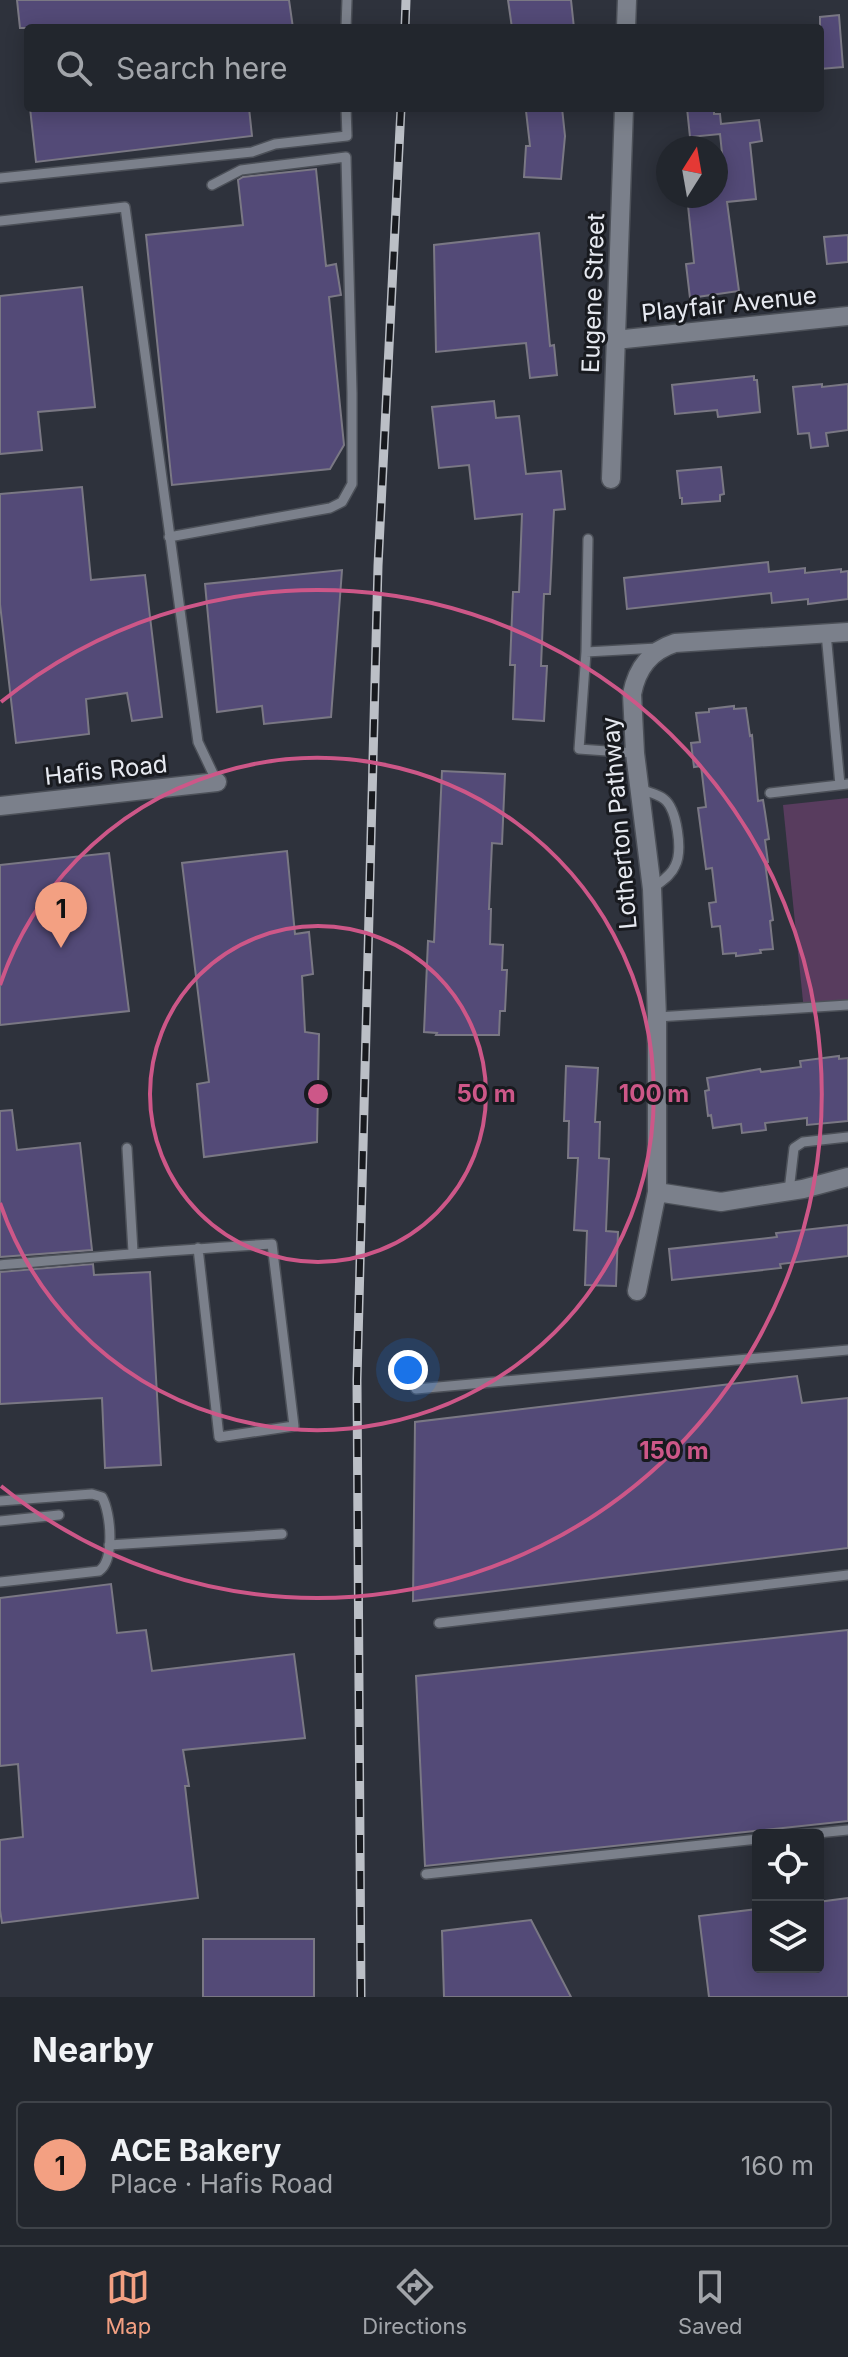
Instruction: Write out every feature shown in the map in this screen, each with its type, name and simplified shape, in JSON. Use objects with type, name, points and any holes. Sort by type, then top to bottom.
[{"type":"street","points":[[626,24],[627,0]]},
{"type":"street","name":"Eugene Street","points":[[611,479],[624,112]]},
{"type":"street","name":"Playfair Avenue","points":[[615,340],[848,316]]},
{"type":"street","points":[[660,648],[687,641],[848,632]]},
{"type":"street","name":"Lotherton Pathway","points":[[637,1291],[657,1192],[657,1017],[652,889],[635,753],[632,694],[644,662],[660,648]]},
{"type":"street","name":"Hafis Road","points":[[0,806],[217,782]]},
{"type":"street","points":[[657,1192],[721,1202],[848,1177]]},
{"type":"lane","points":[[346,24],[347,0]]},
{"type":"lane","points":[[0,178],[252,152],[275,144],[347,136],[346,112]]},
{"type":"lane","points":[[169,537],[330,508],[342,502],[352,484],[346,157],[241,170],[212,185]]},
{"type":"lane","points":[[0,221],[125,207],[198,742],[217,782]]},
{"type":"lane","points":[[588,539],[586,652],[579,749],[635,753]]},
{"type":"lane","points":[[770,793],[844,785],[826,633]]},
{"type":"lane","points":[[586,652],[660,648]]},
{"type":"lane","points":[[640,789],[662,797],[673,808],[680,849],[677,865],[652,889]]},
{"type":"lane","points":[[657,1017],[848,1005]]},
{"type":"lane","points":[[789,1191],[794,1148],[803,1142],[848,1137]]},
{"type":"lane","points":[[127,1148],[133,1252]]},
{"type":"lane","points":[[0,1265],[133,1252],[198,1248],[272,1244],[294,1426],[219,1437],[198,1248]]},
{"type":"lane","points":[[416,1389],[848,1350]]},
{"type":"lane","points":[[0,1501],[92,1494],[102,1497],[107,1506],[109,1545],[109,1558],[99,1571],[0,1582]]},
{"type":"lane","points":[[0,1521],[59,1515]]},
{"type":"lane","points":[[109,1545],[282,1534]]},
{"type":"lane","points":[[439,1623],[848,1575]]},
{"type":"lane","points":[[824,1832],[848,1830]]},
{"type":"lane","points":[[426,1874],[752,1840]]},
{"type":"shaded area","points":[[848,798],[848,1007],[804,1011],[783,805]]},
{"type":"building","points":[[17,0],[289,0],[292,24],[24,24],[24,28],[20,28]]},
{"type":"building","points":[[508,0],[571,0],[574,24],[511,24]]},
{"type":"building","points":[[839,15],[843,67],[824,69],[824,24],[820,24],[820,17]]},
{"type":"building","points":[[30,112],[249,112],[252,136],[36,162]]},
{"type":"building","points":[[526,112],[562,112],[565,136],[561,179],[524,177],[526,146],[530,146]]},
{"type":"building","points":[[687,112],[720,114],[721,124],[759,120],[762,141],[750,143],[756,199],[728,202],[728,136],[690,136]]},
{"type":"building","points":[[316,169],[326,266],[336,264],[341,295],[329,297],[344,445],[330,469],[172,485],[146,235],[243,225],[238,180]]},
{"type":"building","points":[[688,208],[728,208],[739,291],[690,298],[686,264],[694,263]]},
{"type":"building","points":[[539,233],[550,346],[554,345],[557,375],[530,378],[526,343],[436,352],[434,245]]},
{"type":"building","points":[[848,235],[848,262],[827,264],[824,237]]},
{"type":"building","points":[[82,287],[95,407],[38,412],[42,450],[0,454],[0,296]]},
{"type":"building","points":[[754,376],[760,412],[718,417],[717,410],[675,414],[672,385]]},
{"type":"building","points":[[822,384],[822,387],[848,384],[848,430],[826,433],[828,446],[811,448],[809,433],[798,434],[793,387]]},
{"type":"building","points":[[494,401],[496,418],[519,416],[526,474],[561,471],[565,509],[554,510],[550,594],[544,594],[541,666],[547,666],[544,721],[513,719],[515,665],[510,665],[513,592],[519,592],[522,514],[475,519],[469,465],[439,468],[432,407]]},
{"type":"building","points":[[721,467],[724,494],[720,495],[720,501],[682,504],[677,471]]},
{"type":"building","points":[[82,487],[91,580],[145,575],[162,717],[132,721],[127,693],[86,699],[89,734],[16,743],[0,604],[0,494]]},
{"type":"building","points":[[768,562],[769,572],[805,568],[805,573],[848,571],[848,599],[808,604],[808,599],[772,603],[771,593],[627,609],[624,578]]},
{"type":"building","points":[[342,570],[331,717],[264,724],[262,706],[217,712],[205,584]]},
{"type":"building","points":[[734,706],[734,709],[746,708],[752,735],[758,801],[763,800],[769,839],[765,840],[768,862],[765,863],[773,920],[770,921],[773,949],[736,956],[736,953],[723,954],[720,926],[712,927],[709,903],[716,902],[712,868],[706,869],[698,808],[706,807],[701,766],[694,767],[691,743],[700,742],[696,713]]},
{"type":"building","points":[[442,771],[505,774],[502,844],[492,843],[489,909],[490,944],[503,945],[502,970],[507,970],[505,1011],[500,1011],[499,1035],[436,1035],[424,1032],[428,941],[434,942]]},
{"type":"building","points":[[287,851],[295,934],[309,932],[313,974],[302,976],[305,1032],[319,1034],[317,1142],[204,1157],[197,1084],[209,1082],[182,863]]},
{"type":"building","points":[[109,853],[129,1011],[0,1025],[0,865]]},
{"type":"building","points":[[839,1056],[839,1059],[848,1058],[848,1121],[807,1125],[807,1118],[765,1123],[766,1130],[742,1133],[741,1124],[713,1128],[705,1091],[709,1090],[707,1078],[760,1069],[761,1072],[801,1067],[800,1061]]},
{"type":"building","points":[[566,1066],[598,1068],[595,1122],[600,1122],[599,1158],[609,1159],[606,1231],[618,1232],[616,1286],[585,1285],[587,1231],[574,1230],[578,1158],[568,1158],[569,1121],[564,1121]]},
{"type":"building","points":[[12,1110],[17,1150],[80,1143],[92,1250],[0,1257],[0,1111]]},
{"type":"building","points":[[848,1225],[848,1256],[780,1264],[781,1268],[672,1280],[669,1249],[777,1237],[776,1233]]},
{"type":"building","points":[[93,1264],[94,1275],[150,1272],[161,1465],[105,1468],[102,1398],[0,1404],[0,1272]]},
{"type":"building","points":[[797,1376],[802,1403],[848,1398],[848,1548],[413,1601],[415,1422]]},
{"type":"building","points":[[111,1584],[117,1633],[146,1630],[152,1671],[294,1654],[305,1738],[183,1750],[198,1898],[2,1923],[0,1840],[23,1837],[18,1764],[0,1766],[0,1598]]},
{"type":"building","points":[[848,1630],[848,1821],[425,1866],[416,1676]]},
{"type":"building","points":[[848,1898],[848,1997],[709,1997],[699,1916],[752,1910],[752,1973],[824,1973],[824,1901]]},
{"type":"building","points":[[531,1920],[571,1997],[444,1997],[442,1931]]},
{"type":"building","points":[[203,1939],[314,1939],[314,1997],[203,1997]]},
{"type":"railway","points":[[405,24],[406,0]]},
{"type":"railway","points":[[361,1997],[357,1380],[378,566],[401,112]]},
{"type":"place","name":"ACE Bakery","points":[[61,948]]}]
